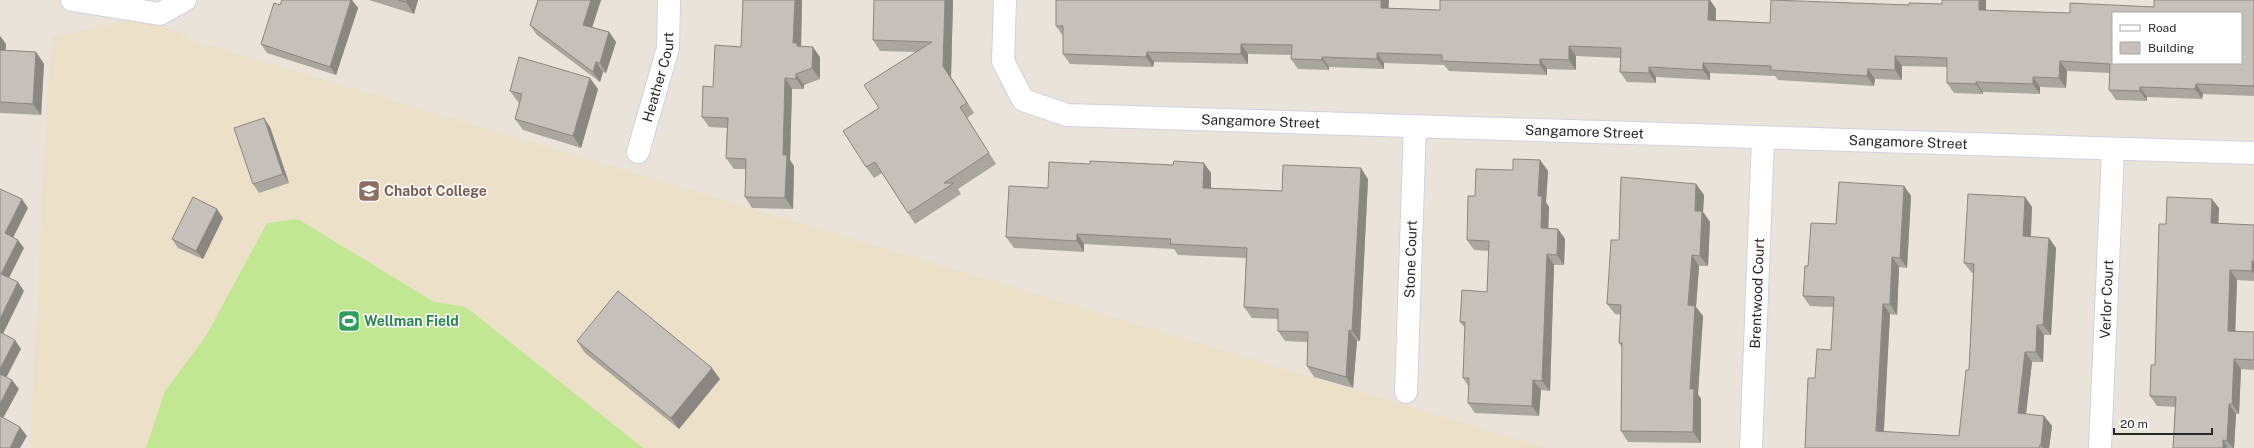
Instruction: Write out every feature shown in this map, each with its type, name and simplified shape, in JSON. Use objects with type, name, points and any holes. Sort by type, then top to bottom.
[{"type":"street","points":[[72,0],[160,14],[185,0]]},
{"type":"street","name":"Heather Court","points":[[638,152],[668,48],[669,0]]},
{"type":"street","name":"Sangamore Street","points":[[1005,0],[1003,61],[1023,100],[1067,115],[2113,150],[2254,153]]},
{"type":"street","name":"Stone Court","points":[[1406,392],[1415,126]]},
{"type":"street","name":"Brentwood Court","points":[[1751,448],[1763,138]]},
{"type":"street","name":"Verlor Court","points":[[2100,448],[2113,150]]},
{"type":"shaded area","name":"Chabot College","points":[[143,17],[198,42],[1547,448],[30,448],[47,99],[53,37]]},
{"type":"green space","name":"Wellman Field","points":[[298,219],[434,302],[466,307],[643,448],[146,448],[165,391],[206,336],[267,223]]},
{"type":"building","points":[[282,0],[351,0],[330,67],[261,44],[274,3],[280,5]]},
{"type":"building","points":[[538,0],[591,0],[583,25],[609,32],[600,63],[596,62],[593,72],[530,25]]},
{"type":"building","points":[[743,0],[795,0],[793,43],[797,43],[797,46],[813,47],[812,68],[796,74],[796,79],[785,78],[783,155],[787,155],[785,198],[745,197],[746,159],[726,158],[728,118],[702,117],[703,86],[713,87],[715,45],[741,47]]},
{"type":"building","points":[[874,0],[945,0],[943,66],[967,103],[960,107],[989,153],[944,183],[954,183],[908,213],[875,162],[866,167],[843,131],[879,108],[864,85],[932,42],[873,40]]},
{"type":"building","points":[[1056,0],[1381,0],[1381,8],[1440,10],[1440,0],[1709,0],[1708,20],[1770,23],[1771,0],[1909,5],[1909,3],[1942,4],[1942,0],[1979,0],[1979,10],[2070,13],[2070,3],[2154,7],[2154,0],[2254,0],[2254,86],[2196,84],[2195,89],[2140,87],[2140,91],[2109,90],[2110,64],[2060,61],[2059,78],[2033,77],[2033,84],[1976,82],[1976,84],[1947,83],[1947,58],[1895,56],[1895,70],[1868,69],[1867,76],[1771,70],[1771,66],[1703,63],[1703,70],[1649,67],[1649,73],[1620,72],[1621,48],[1569,46],[1569,60],[1540,59],[1540,65],[1442,61],[1442,55],[1377,53],[1377,59],[1322,57],[1322,60],[1291,59],[1292,45],[1241,44],[1241,54],[1147,52],[1146,57],[1063,54],[1063,26],[1056,26]]},
{"type":"building","points":[[0,50],[36,52],[33,104],[0,102]]},
{"type":"building","points":[[519,57],[590,78],[573,136],[515,119],[522,94],[510,91]]},
{"type":"building","points":[[264,118],[283,174],[253,184],[234,128]]},
{"type":"building","points":[[1513,159],[1540,160],[1538,196],[1542,196],[1541,228],[1558,229],[1557,255],[1547,254],[1542,381],[1533,380],[1532,406],[1468,403],[1469,378],[1463,378],[1465,322],[1460,322],[1462,290],[1487,292],[1489,241],[1467,240],[1468,196],[1475,196],[1476,169],[1513,170]]},
{"type":"building","points":[[1090,161],[1173,165],[1174,161],[1204,163],[1203,188],[1282,191],[1283,165],[1361,168],[1352,331],[1349,330],[1346,377],[1307,366],[1308,332],[1278,331],[1278,309],[1244,307],[1247,248],[1170,244],[1171,239],[1077,234],[1077,241],[1006,237],[1009,186],[1048,188],[1049,162],[1090,164]]},
{"type":"building","points":[[1621,177],[1696,184],[1695,211],[1702,211],[1700,256],[1692,255],[1688,305],[1695,306],[1690,389],[1694,389],[1693,432],[1621,431],[1622,343],[1619,343],[1621,305],[1607,304],[1611,240],[1619,240]]},
{"type":"building","points":[[1839,182],[1904,186],[1900,258],[1892,257],[1890,304],[1883,304],[1876,431],[1959,436],[1966,370],[1969,370],[1974,264],[1964,263],[1968,194],[2025,197],[2023,236],[2049,238],[2043,325],[2037,325],[2036,352],[2025,352],[2018,413],[2044,416],[2041,445],[2039,448],[1805,448],[1808,378],[1815,378],[1817,349],[1831,350],[1834,297],[1803,296],[1805,266],[1808,266],[1811,223],[1836,224]]},
{"type":"building","points":[[0,189],[22,199],[5,233],[18,240],[1,274],[18,282],[0,319]]},
{"type":"building","points":[[193,197],[217,209],[196,251],[172,239]]},
{"type":"building","points":[[2167,197],[2212,199],[2211,223],[2254,225],[2254,261],[2252,261],[2252,271],[2230,270],[2228,331],[2254,332],[2254,360],[2234,359],[2232,404],[2229,404],[2227,441],[2223,440],[2223,448],[2173,448],[2176,397],[2150,396],[2151,365],[2155,365],[2159,224],[2166,224]]},
{"type":"building","points":[[618,291],[712,368],[671,418],[577,341]]},
{"type":"building","points":[[0,332],[15,340],[0,369]]},
{"type":"building","points":[[0,374],[12,380],[0,404]]},
{"type":"building","points":[[0,416],[20,427],[10,448],[0,448]]},
{"type":"place","name":"Chabot College","points":[[369,191]]},
{"type":"place","name":"Wellman Field","points":[[349,321]]}]
